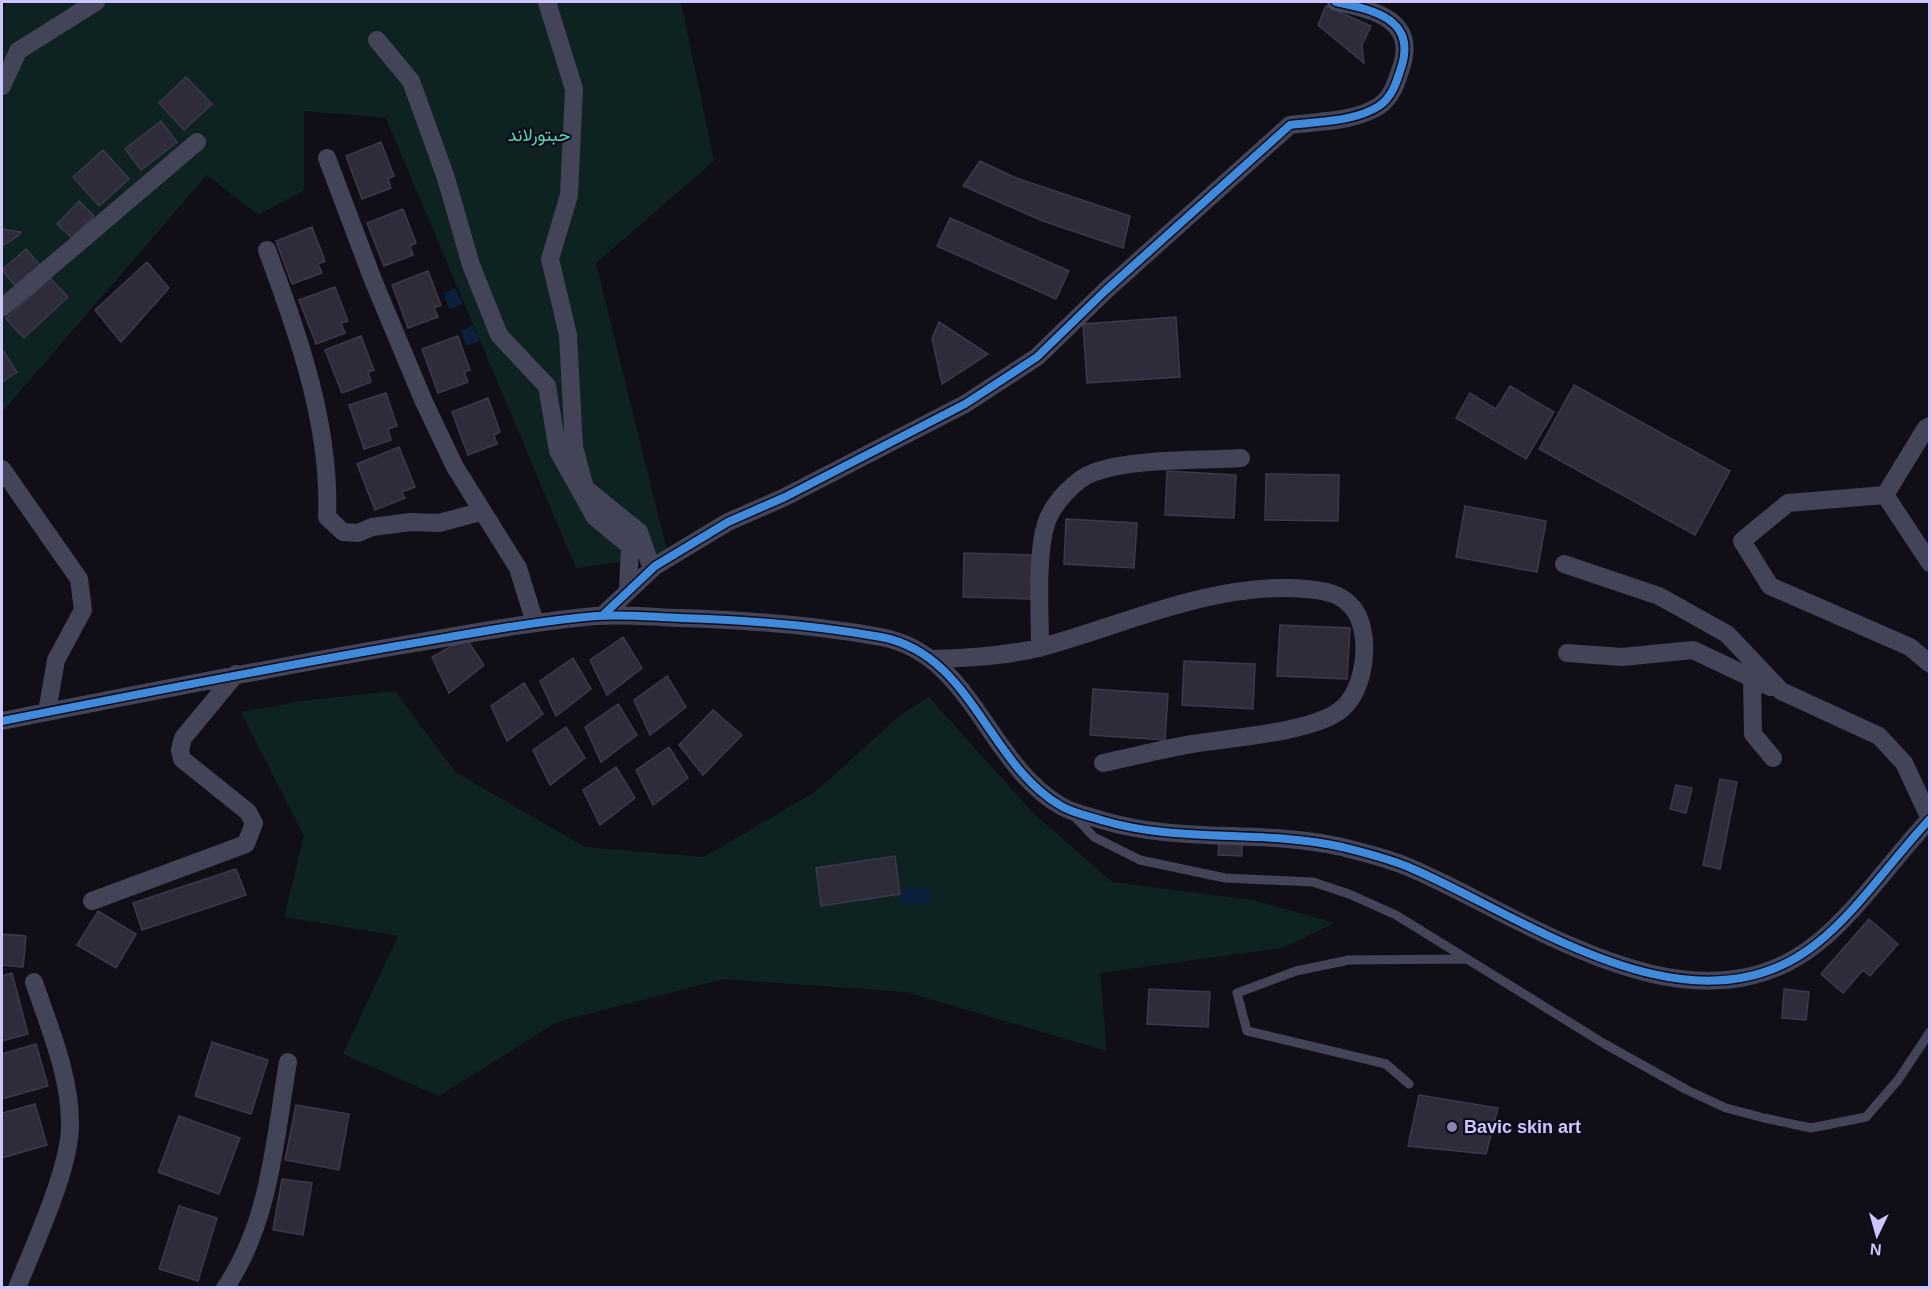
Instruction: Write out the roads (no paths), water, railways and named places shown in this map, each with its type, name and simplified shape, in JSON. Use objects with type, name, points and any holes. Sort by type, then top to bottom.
[{"type":"street","points":[[2,86],[18,51],[96,2]]},
{"type":"street","points":[[547,2],[574,89],[569,195],[550,259],[568,335],[574,447],[585,488],[639,532],[652,568]]},
{"type":"street","points":[[602,616],[652,568],[728,522],[785,497],[965,404],[1037,357],[1105,291],[1290,125],[1322,123],[1359,114],[1380,105],[1393,91],[1403,64],[1404,47],[1401,30],[1387,16],[1336,2]]},
{"type":"street","points":[[377,40],[411,81],[446,177],[471,265],[500,335],[547,386],[558,451],[596,518],[630,546],[628,589]]},
{"type":"street","points":[[2,308],[197,142]]},
{"type":"street","points":[[327,158],[373,280],[424,402],[455,467],[480,512],[518,568],[535,623]]},
{"type":"street","points":[[267,250],[284,296],[320,420],[327,457],[327,517],[343,532],[358,533],[372,527],[411,522],[439,523],[480,512]]},
{"type":"street","points":[[1886,495],[1929,426]]},
{"type":"street","points":[[1040,648],[1046,521],[1082,477],[1096,471],[1124,466],[1241,458]]},
{"type":"street","points":[[2,469],[79,579],[83,610],[56,660],[47,712]]},
{"type":"street","points":[[1886,495],[1929,563]]},
{"type":"street","points":[[1886,495],[1788,503],[1742,542],[1770,586],[1910,647],[1929,664]]},
{"type":"street","points":[[1564,564],[1659,596],[1727,634],[1781,691]]},
{"type":"street","points":[[934,659],[992,655],[1040,648],[1200,597],[1287,588],[1316,590],[1344,597],[1360,621],[1364,639],[1362,670],[1356,691],[1344,707],[1334,715],[1272,732],[1188,745],[1103,763]]},
{"type":"street","points":[[2,721],[236,674],[535,623],[602,616],[750,620],[873,636],[908,644],[934,659],[967,696],[1000,747],[1049,798],[1066,810],[1138,829],[1184,835],[1316,841],[1357,850],[1408,866],[1560,943],[1637,970],[1709,981],[1734,980],[1774,970],[1816,945],[1929,819],[1904,763],[1879,736],[1693,650],[1622,657],[1567,653]]},
{"type":"street","points":[[93,901],[246,844],[254,823],[248,812],[182,759],[180,750],[183,738],[236,674]]},
{"type":"street","points":[[1752,678],[1753,734],[1773,758]]},
{"type":"street","points":[[17,1287],[54,1192],[65,1156],[71,1125],[62,1066],[34,982]]},
{"type":"street","points":[[225,1287],[242,1264],[257,1226],[288,1062]]},
{"type":"lane","points":[[1066,810],[1094,837],[1140,860],[1225,878],[1312,882],[1396,915],[1687,1090],[1726,1108],[1811,1128],[1866,1117],[1898,1080],[1929,1032]]},
{"type":"lane","points":[[1409,1084],[1386,1064],[1246,1031],[1237,993],[1296,971],[1349,960],[1466,958]]},
{"type":"water","points":[[455,288],[463,304],[449,309],[444,293]]},
{"type":"water","points":[[472,325],[480,341],[466,346],[461,331]]},
{"type":"water","points":[[930,888],[931,904],[901,905],[900,889]]},
{"type":"place","name":"Bavic skin art","points":[[1452,1127]]},
{"type":"park label","name":"حبتورلاند","points":[[539,135]]}]
